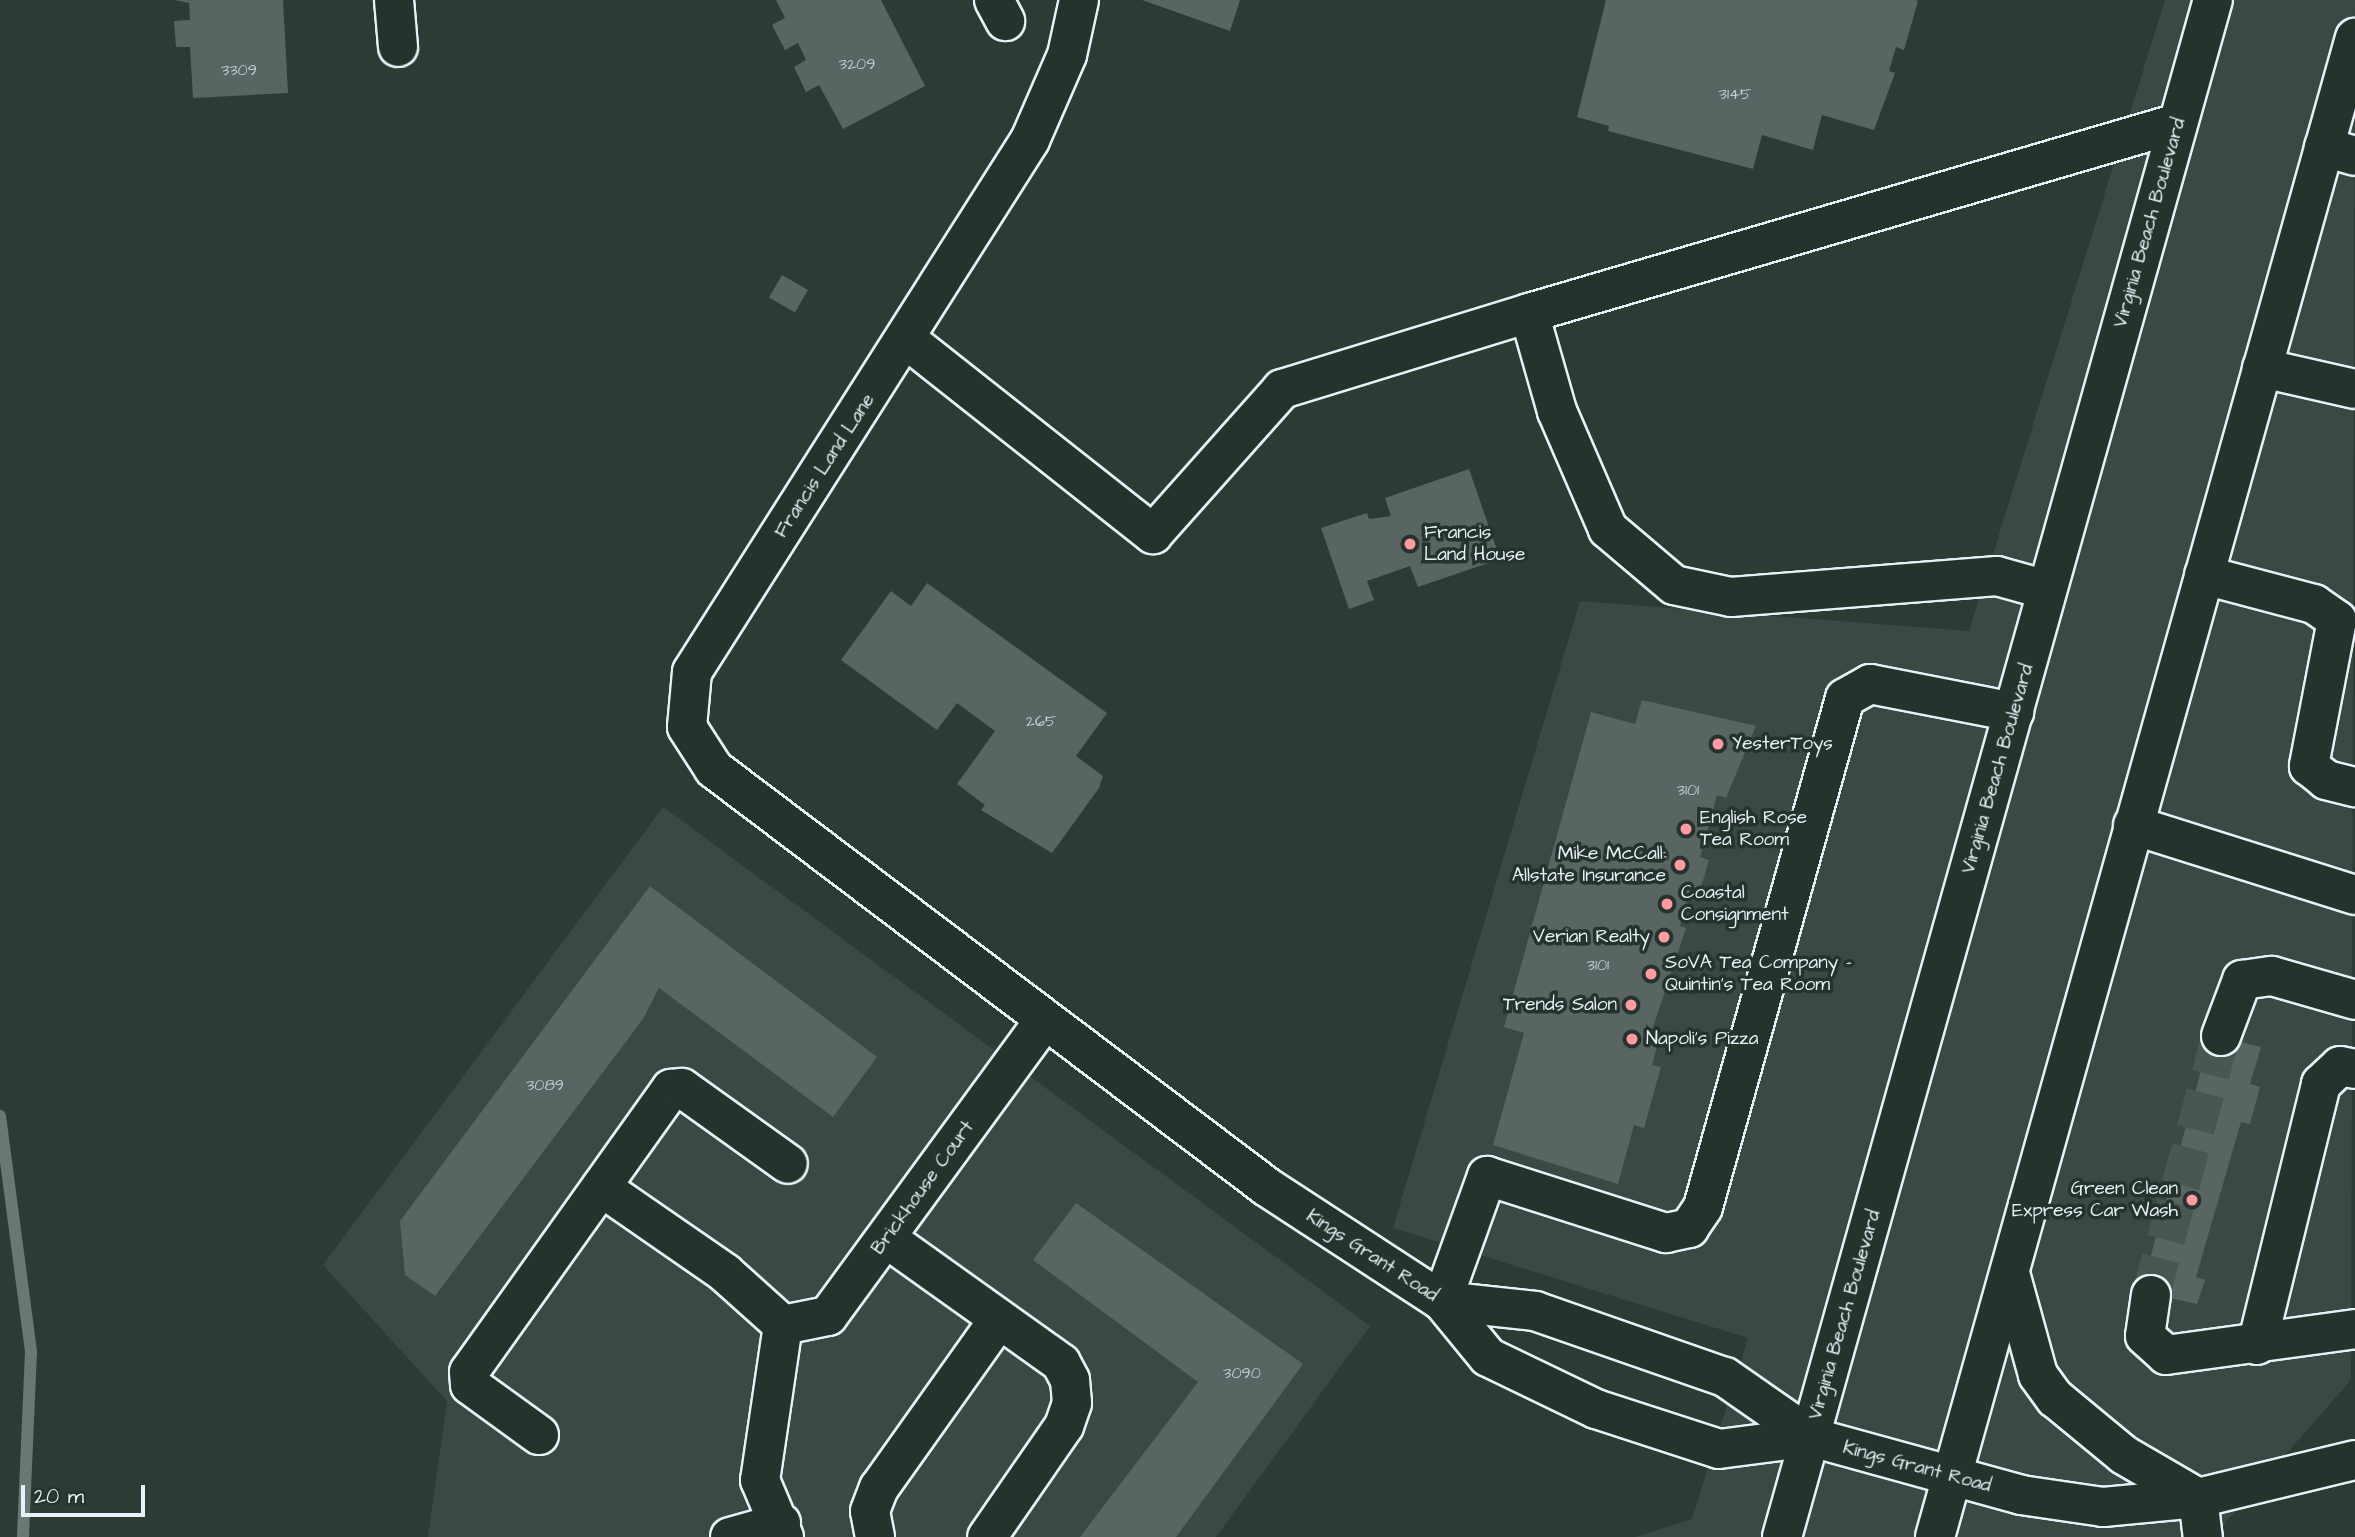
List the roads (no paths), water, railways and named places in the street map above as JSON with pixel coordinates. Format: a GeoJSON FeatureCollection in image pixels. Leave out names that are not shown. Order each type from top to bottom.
{"type":"FeatureCollection","features":[{"type":"Feature","properties":{"kind":"street"},"geometry":{"type":"LineString","coordinates":[[394,0],[397,47]]}},
{"type":"Feature","properties":{"kind":"street","name":"Francis Land Lane"},"geometry":{"type":"LineString","coordinates":[[858,882],[713,769],[687,727],[685,699],[692,672],[905,339],[1042,117],[1079,0]]}},
{"type":"Feature","properties":{"kind":"street","name":"Virginia Beach Boulevard"},"geometry":{"type":"LineString","coordinates":[[1782,1537],[2213,0]]}},
{"type":"Feature","properties":{"kind":"street"},"geometry":{"type":"LineString","coordinates":[[1935,1537],[2262,368],[2340,151],[2355,38]]}},
{"type":"Feature","properties":{"kind":"street"},"geometry":{"type":"LineString","coordinates":[[905,339],[1153,534],[1282,389],[1529,313],[2178,123]]}},
{"type":"Feature","properties":{"kind":"street"},"geometry":{"type":"LineString","coordinates":[[1529,313],[1557,411],[1608,529],[1674,585],[1731,597],[1997,576],[2047,590]]}},
{"type":"Feature","properties":{"kind":"street"},"geometry":{"type":"LineString","coordinates":[[2262,368],[2355,389]]}},
{"type":"Feature","properties":{"kind":"street"},"geometry":{"type":"LineString","coordinates":[[2204,575],[2314,604],[2337,620],[2309,766],[2326,780],[2355,787]]}},
{"type":"Feature","properties":{"kind":"street"},"geometry":{"type":"LineString","coordinates":[[1811,1437],[1725,1377],[1535,1311],[1442,1301],[1487,1176],[1666,1233],[1689,1228],[1703,1207],[1845,698],[1870,684],[2014,712]]}},
{"type":"Feature","properties":{"kind":"street"},"geometry":{"type":"LineString","coordinates":[[2133,825],[2355,895]]}},
{"type":"Feature","properties":{"kind":"street","name":"Kings Grant Road"},"geometry":{"type":"LineString","coordinates":[[858,882],[1267,1188],[1442,1301],[1488,1357],[1596,1409],[1719,1449],[1811,1437],[1951,1478],[2103,1507],[2197,1498],[2355,1460]]}},
{"type":"Feature","properties":{"kind":"street"},"geometry":{"type":"LineString","coordinates":[[2221,1036],[2242,981],[2272,976],[2355,1000]]}},
{"type":"Feature","properties":{"kind":"street","name":"Brickhouse Court"},"geometry":{"type":"LineString","coordinates":[[783,1325],[828,1316],[1043,1021]]}},
{"type":"Feature","properties":{"kind":"street"},"geometry":{"type":"LineString","coordinates":[[2257,1345],[2321,1084],[2340,1066],[2355,1069]]}},
{"type":"Feature","properties":{"kind":"street"},"geometry":{"type":"LineString","coordinates":[[539,1435],[470,1385],[470,1372],[671,1089],[682,1088],[789,1164]]}},
{"type":"Feature","properties":{"kind":"street"},"geometry":{"type":"LineString","coordinates":[[601,1187],[725,1273],[783,1325],[760,1480],[783,1530],[730,1537]]}},
{"type":"Feature","properties":{"kind":"street"},"geometry":{"type":"LineString","coordinates":[[886,1238],[1061,1363],[1072,1404],[1065,1426],[987,1537]]}},
{"type":"Feature","properties":{"kind":"street"},"geometry":{"type":"LineString","coordinates":[[2009,1268],[2031,1353],[2055,1398],[2124,1455],[2197,1498],[2203,1537]]}},
{"type":"Feature","properties":{"kind":"street"},"geometry":{"type":"LineString","coordinates":[[2151,1295],[2145,1336],[2166,1355],[2257,1345],[2355,1329]]}},
{"type":"Feature","properties":{"kind":"street"},"geometry":{"type":"LineString","coordinates":[[875,1537],[870,1511],[879,1488],[999,1319]]}},
{"type":"Feature","properties":{"kind":"waterway"},"geometry":{"type":"LineString","coordinates":[[0,1116],[31,1352],[23,1537]]}},
{"type":"Feature","properties":{"kind":"tunnel"},"geometry":{"type":"LineString","coordinates":[[2151,1295],[2221,1036]]}},
{"type":"Feature","properties":{"kind":"place","name":"Francis Land House"},"geometry":{"type":"Point","coordinates":[1410,544]}},
{"type":"Feature","properties":{"kind":"place","name":"YesterToys"},"geometry":{"type":"Point","coordinates":[1718,744]}},
{"type":"Feature","properties":{"kind":"place","name":"English Rose Tea Room"},"geometry":{"type":"Point","coordinates":[1686,829]}},
{"type":"Feature","properties":{"kind":"place","name":"Mike McCall: Allstate Insurance"},"geometry":{"type":"Point","coordinates":[1680,865]}},
{"type":"Feature","properties":{"kind":"place","name":"Coastal Consignment"},"geometry":{"type":"Point","coordinates":[1667,904]}},
{"type":"Feature","properties":{"kind":"place","name":"Verian Realty"},"geometry":{"type":"Point","coordinates":[1664,937]}},
{"type":"Feature","properties":{"kind":"place","name":"SoVA Tea Company - Quintin's Tea Room"},"geometry":{"type":"Point","coordinates":[1651,974]}},
{"type":"Feature","properties":{"kind":"place","name":"Trends Salon"},"geometry":{"type":"Point","coordinates":[1631,1005]}},
{"type":"Feature","properties":{"kind":"place","name":"Napoli's Pizza"},"geometry":{"type":"Point","coordinates":[1632,1039]}},
{"type":"Feature","properties":{"kind":"place","name":"Green Clean Express Car Wash"},"geometry":{"type":"Point","coordinates":[2192,1200]}}]}
